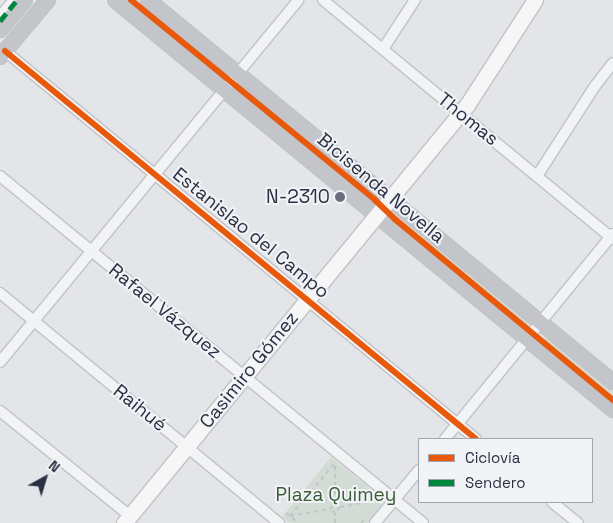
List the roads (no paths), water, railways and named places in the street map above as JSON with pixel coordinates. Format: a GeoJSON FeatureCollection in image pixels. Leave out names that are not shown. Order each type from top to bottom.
{"type":"FeatureCollection","features":[{"type":"Feature","properties":{"kind":"main road"},"geometry":{"type":"LineString","coordinates":[[0,30],[25,0]]}},
{"type":"Feature","properties":{"kind":"main road"},"geometry":{"type":"LineString","coordinates":[[3,54],[48,0]]}},
{"type":"Feature","properties":{"kind":"main road"},"geometry":{"type":"LineString","coordinates":[[115,0],[613,410]]}},
{"type":"Feature","properties":{"kind":"main road"},"geometry":{"type":"LineString","coordinates":[[148,0],[613,382]]}},
{"type":"Feature","properties":{"kind":"main road","name":"Casimiro Gómez"},"geometry":{"type":"LineString","coordinates":[[127,519],[461,113],[483,82],[534,0]]}},
{"type":"Feature","properties":{"kind":"street"},"geometry":{"type":"LineString","coordinates":[[0,13],[11,0]]}},
{"type":"Feature","properties":{"kind":"street"},"geometry":{"type":"LineString","coordinates":[[0,21],[17,0]]}},
{"type":"Feature","properties":{"kind":"street"},"geometry":{"type":"LineString","coordinates":[[0,362],[298,0]]}},
{"type":"Feature","properties":{"kind":"street","name":"Thomas"},"geometry":{"type":"LineString","coordinates":[[323,0],[612,237]]}},
{"type":"Feature","properties":{"kind":"street"},"geometry":{"type":"LineString","coordinates":[[383,49],[415,0]]}},
{"type":"Feature","properties":{"kind":"street","name":"Estanislao del Campo"},"geometry":{"type":"LineString","coordinates":[[3,54],[156,174],[475,438]]}},
{"type":"Feature","properties":{"kind":"street"},"geometry":{"type":"LineString","coordinates":[[537,176],[595,86],[613,63]]}},
{"type":"Feature","properties":{"kind":"street","name":"Rafael Vázquez"},"geometry":{"type":"LineString","coordinates":[[0,176],[423,523]]}},
{"type":"Feature","properties":{"kind":"street"},"geometry":{"type":"LineString","coordinates":[[446,438],[612,237]]}},
{"type":"Feature","properties":{"kind":"street","name":"Raihué"},"geometry":{"type":"LineString","coordinates":[[0,293],[279,523]]}},
{"type":"Feature","properties":{"kind":"street"},"geometry":{"type":"LineString","coordinates":[[0,411],[127,519]]}},
{"type":"Feature","properties":{"kind":"street"},"geometry":{"type":"LineString","coordinates":[[375,523],[418,471]]}},
{"type":"Feature","properties":{"kind":"street"},"geometry":{"type":"LineString","coordinates":[[553,503],[578,523]]}},
{"type":"Feature","properties":{"kind":"place","name":"N-2310"},"geometry":{"type":"Point","coordinates":[340,197]}},
{"type":"Feature","properties":{"kind":"park label","name":"Plaza Quimey"},"geometry":{"type":"Point","coordinates":[336,495]}}]}
